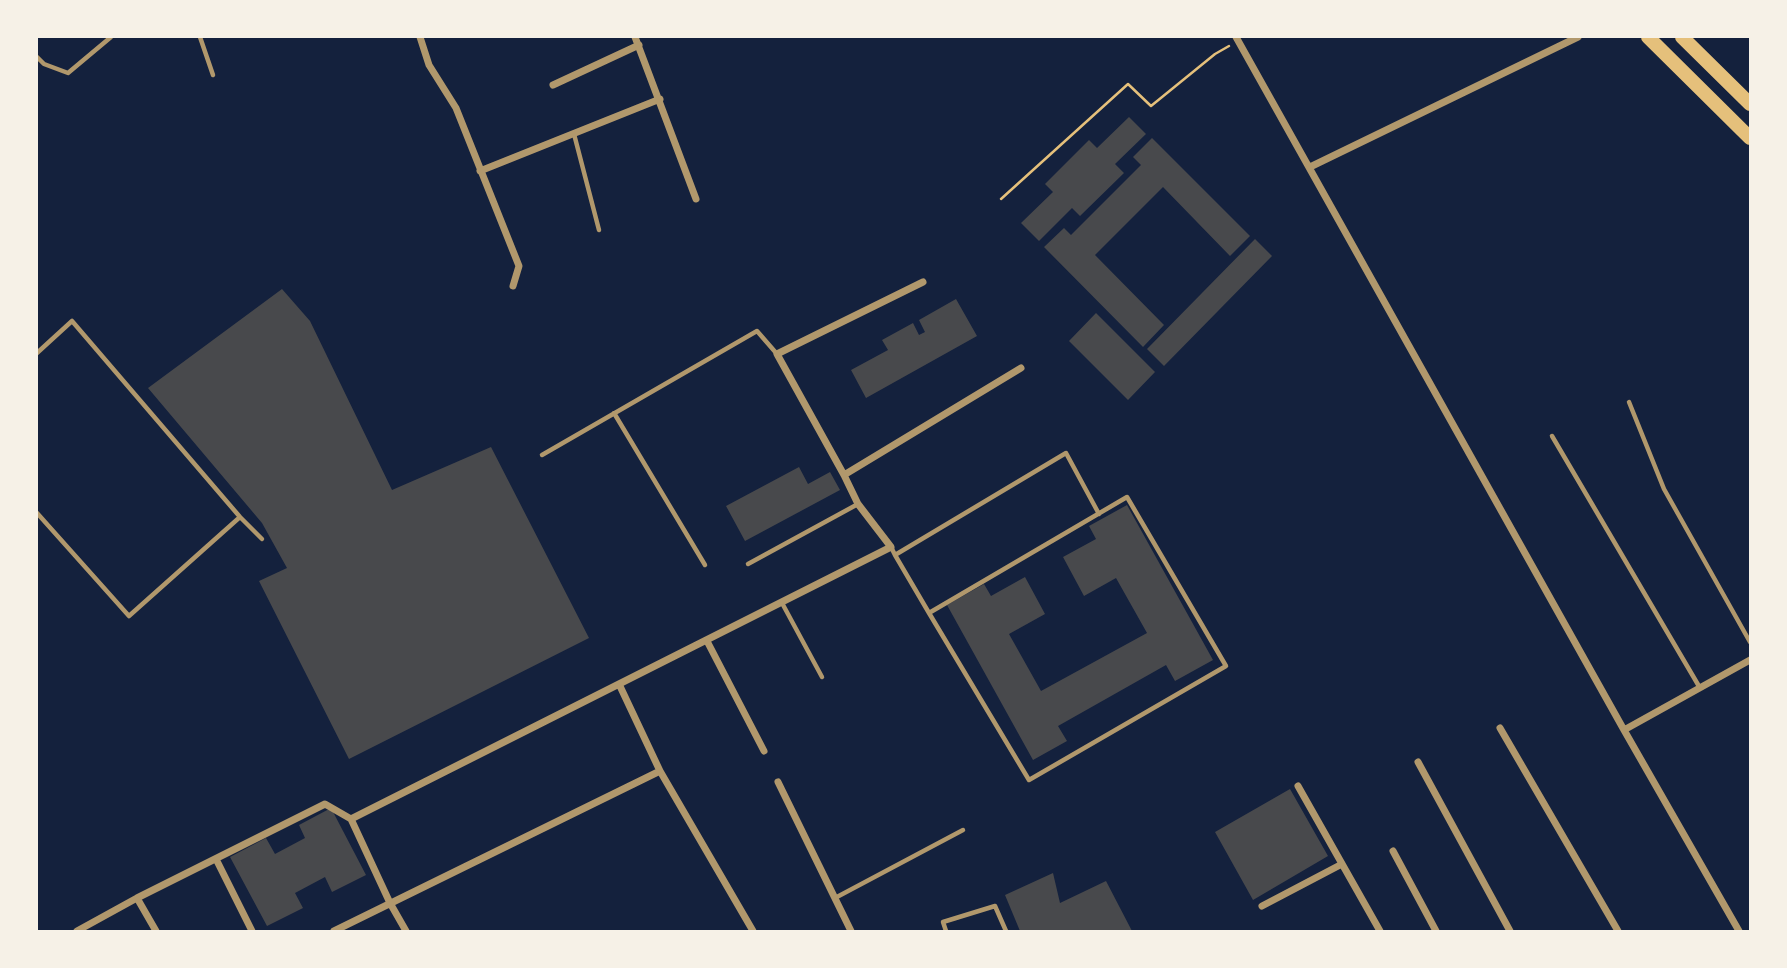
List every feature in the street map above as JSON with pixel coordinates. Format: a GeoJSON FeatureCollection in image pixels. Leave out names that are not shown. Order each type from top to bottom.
{"type":"FeatureCollection","features":[{"type":"Feature","properties":{"kind":"main road"},"geometry":{"type":"LineString","coordinates":[[1648,37],[1750,138]]}},
{"type":"Feature","properties":{"kind":"main road"},"geometry":{"type":"LineString","coordinates":[[1682,37],[1750,104]]}},
{"type":"Feature","properties":{"kind":"street"},"geometry":{"type":"LineString","coordinates":[[420,37],[429,65],[456,108],[519,266],[513,286]]}},
{"type":"Feature","properties":{"kind":"street"},"geometry":{"type":"LineString","coordinates":[[635,37],[696,199]]}},
{"type":"Feature","properties":{"kind":"street"},"geometry":{"type":"LineString","coordinates":[[1310,167],[1578,37]]}},
{"type":"Feature","properties":{"kind":"street"},"geometry":{"type":"LineString","coordinates":[[1237,39],[1739,931]]}},
{"type":"Feature","properties":{"kind":"street"},"geometry":{"type":"LineString","coordinates":[[553,85],[639,45]]}},
{"type":"Feature","properties":{"kind":"street"},"geometry":{"type":"LineString","coordinates":[[480,171],[660,99]]}},
{"type":"Feature","properties":{"kind":"street"},"geometry":{"type":"LineString","coordinates":[[351,819],[782,603],[893,551],[858,505],[777,354],[923,282]]}},
{"type":"Feature","properties":{"kind":"street"},"geometry":{"type":"LineString","coordinates":[[844,475],[1021,368]]}},
{"type":"Feature","properties":{"kind":"street"},"geometry":{"type":"LineString","coordinates":[[707,641],[764,751]]}},
{"type":"Feature","properties":{"kind":"street"},"geometry":{"type":"LineString","coordinates":[[1624,730],[1750,660]]}},
{"type":"Feature","properties":{"kind":"street"},"geometry":{"type":"LineString","coordinates":[[619,684],[660,771],[753,931]]}},
{"type":"Feature","properties":{"kind":"street"},"geometry":{"type":"LineString","coordinates":[[1500,728],[1618,931]]}},
{"type":"Feature","properties":{"kind":"street"},"geometry":{"type":"LineString","coordinates":[[1418,762],[1510,931]]}},
{"type":"Feature","properties":{"kind":"street"},"geometry":{"type":"LineString","coordinates":[[334,931],[660,771]]}},
{"type":"Feature","properties":{"kind":"street"},"geometry":{"type":"LineString","coordinates":[[778,782],[851,931]]}},
{"type":"Feature","properties":{"kind":"street"},"geometry":{"type":"LineString","coordinates":[[1298,786],[1380,931]]}},
{"type":"Feature","properties":{"kind":"street"},"geometry":{"type":"LineString","coordinates":[[77,931],[325,804],[351,819],[406,931]]}},
{"type":"Feature","properties":{"kind":"street"},"geometry":{"type":"LineString","coordinates":[[1393,851],[1436,931]]}},
{"type":"Feature","properties":{"kind":"street"},"geometry":{"type":"LineString","coordinates":[[216,859],[252,931]]}},
{"type":"Feature","properties":{"kind":"street"},"geometry":{"type":"LineString","coordinates":[[1262,906],[1342,864]]}},
{"type":"Feature","properties":{"kind":"street"},"geometry":{"type":"LineString","coordinates":[[137,898],[156,931]]}},
{"type":"Feature","properties":{"kind":"lane"},"geometry":{"type":"LineString","coordinates":[[37,57],[44,64],[68,73],[111,37]]}},
{"type":"Feature","properties":{"kind":"lane"},"geometry":{"type":"LineString","coordinates":[[200,37],[212,75]]}},
{"type":"Feature","properties":{"kind":"lane"},"geometry":{"type":"LineString","coordinates":[[574,133],[599,230]]}},
{"type":"Feature","properties":{"kind":"lane"},"geometry":{"type":"LineString","coordinates":[[37,353],[72,321],[240,517],[262,539]]}},
{"type":"Feature","properties":{"kind":"lane"},"geometry":{"type":"LineString","coordinates":[[542,455],[757,331],[777,354]]}},
{"type":"Feature","properties":{"kind":"lane"},"geometry":{"type":"LineString","coordinates":[[1629,402],[1664,489],[1750,642]]}},
{"type":"Feature","properties":{"kind":"lane"},"geometry":{"type":"LineString","coordinates":[[614,413],[705,565]]}},
{"type":"Feature","properties":{"kind":"lane"},"geometry":{"type":"LineString","coordinates":[[1552,436],[1700,688]]}},
{"type":"Feature","properties":{"kind":"lane"},"geometry":{"type":"LineString","coordinates":[[929,613],[1099,514],[1127,497],[1226,666],[1029,780],[929,613],[893,551],[1066,453],[1099,514]]}},
{"type":"Feature","properties":{"kind":"lane"},"geometry":{"type":"LineString","coordinates":[[748,564],[858,505]]}},
{"type":"Feature","properties":{"kind":"lane"},"geometry":{"type":"LineString","coordinates":[[37,513],[129,616],[240,517]]}},
{"type":"Feature","properties":{"kind":"lane"},"geometry":{"type":"LineString","coordinates":[[782,603],[822,677]]}},
{"type":"Feature","properties":{"kind":"lane"},"geometry":{"type":"LineString","coordinates":[[835,898],[963,830]]}},
{"type":"Feature","properties":{"kind":"lane"},"geometry":{"type":"LineString","coordinates":[[946,931],[943,922],[995,906],[1006,931]]}},
{"type":"Feature","properties":{"kind":"path"},"geometry":{"type":"LineString","coordinates":[[1001,199],[1128,84],[1152,106],[1237,39]]}},
{"type":"Feature","properties":{"kind":"building"},"geometry":{"type":"Polygon","coordinates":[[[1129,117],[1146,134],[1115,164],[1124,173],[1080,216],[1072,208],[1039,241],[1021,223],[1053,192],[1045,184],[1089,140],[1097,148],[1129,117]]]}},
{"type":"Feature","properties":{"kind":"building"},"geometry":{"type":"Polygon","coordinates":[[[1152,138],[1250,236],[1230,256],[1163,187],[1095,255],[1164,325],[1143,347],[1044,247],[1064,228],[1071,235],[1141,165],[1133,157],[1152,138]]]}},
{"type":"Feature","properties":{"kind":"building"},"geometry":{"type":"Polygon","coordinates":[[[1255,239],[1272,256],[1164,366],[1147,349],[1255,239]]]}},
{"type":"Feature","properties":{"kind":"building"},"geometry":{"type":"Polygon","coordinates":[[[282,289],[310,321],[392,490],[491,447],[589,638],[349,759],[259,581],[287,568],[262,523],[148,388],[282,289]]]}},
{"type":"Feature","properties":{"kind":"building"},"geometry":{"type":"Polygon","coordinates":[[[956,299],[977,336],[866,398],[851,370],[888,350],[882,340],[913,323],[919,335],[925,332],[919,320],[956,299]]]}},
{"type":"Feature","properties":{"kind":"building"},"geometry":{"type":"Polygon","coordinates":[[[1096,313],[1155,372],[1128,400],[1069,341],[1096,313]]]}},
{"type":"Feature","properties":{"kind":"building"},"geometry":{"type":"Polygon","coordinates":[[[799,467],[808,484],[830,472],[840,490],[745,541],[726,506],[799,467]]]}},
{"type":"Feature","properties":{"kind":"building"},"geometry":{"type":"Polygon","coordinates":[[[1127,505],[1213,660],[1175,681],[1166,665],[1058,726],[1067,741],[1033,760],[947,605],[984,584],[991,596],[1025,577],[1045,614],[1009,634],[1041,691],[1147,633],[1116,578],[1084,596],[1063,557],[1096,539],[1089,526],[1127,505]]]}},
{"type":"Feature","properties":{"kind":"building"},"geometry":{"type":"Polygon","coordinates":[[[1290,789],[1328,856],[1253,900],[1215,832],[1290,789]]]}},
{"type":"Feature","properties":{"kind":"building"},"geometry":{"type":"Polygon","coordinates":[[[331,808],[366,875],[332,892],[325,877],[295,893],[303,908],[267,926],[230,857],[266,838],[275,854],[305,838],[299,825],[331,808]]]}},
{"type":"Feature","properties":{"kind":"building"},"geometry":{"type":"Polygon","coordinates":[[[1053,873],[1060,903],[1106,881],[1132,931],[1020,931],[1005,895],[1053,873]]]}}]}
